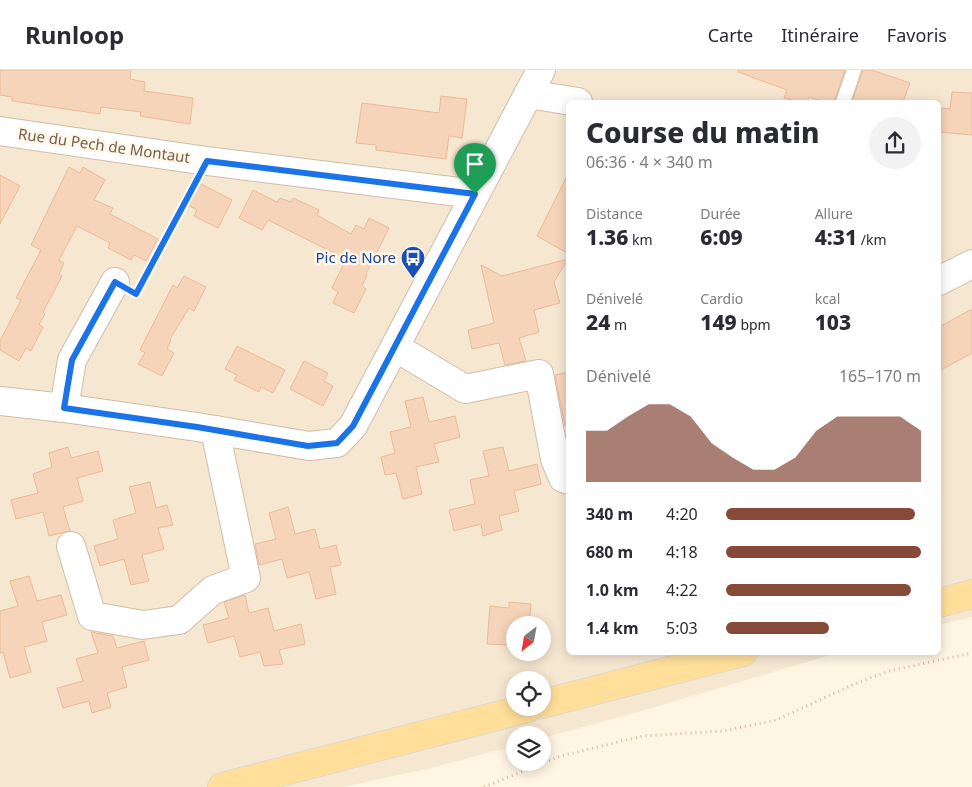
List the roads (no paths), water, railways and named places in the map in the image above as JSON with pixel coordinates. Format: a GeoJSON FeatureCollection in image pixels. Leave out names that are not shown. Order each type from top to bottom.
{"type":"FeatureCollection","features":[{"type":"Feature","properties":{"kind":"main road"},"geometry":{"type":"LineString","coordinates":[[941,602],[972,594]]}},
{"type":"Feature","properties":{"kind":"main road"},"geometry":{"type":"LineString","coordinates":[[551,702],[731,655]]}},
{"type":"Feature","properties":{"kind":"main road"},"geometry":{"type":"LineString","coordinates":[[222,787],[506,714]]}},
{"type":"Feature","properties":{"kind":"street"},"geometry":{"type":"LineString","coordinates":[[0,401],[64,408],[215,430],[308,446],[337,443],[353,426],[541,70]]}},
{"type":"Feature","properties":{"kind":"street"},"geometry":{"type":"LineString","coordinates":[[528,94],[566,100]]}},
{"type":"Feature","properties":{"kind":"street","name":"Rue du Pech de Montaut"},"geometry":{"type":"LineString","coordinates":[[0,131],[207,161],[475,194]]}},
{"type":"Feature","properties":{"kind":"street"},"geometry":{"type":"LineString","coordinates":[[941,280],[972,264]]}},
{"type":"Feature","properties":{"kind":"street"},"geometry":{"type":"LineString","coordinates":[[64,408],[72,360],[115,282]]}},
{"type":"Feature","properties":{"kind":"street"},"geometry":{"type":"LineString","coordinates":[[394,347],[465,389],[539,374],[555,459],[563,478],[566,479]]}},
{"type":"Feature","properties":{"kind":"street"},"geometry":{"type":"LineString","coordinates":[[71,546],[92,616],[144,625],[179,620],[213,590],[246,578],[215,430]]}},
{"type":"Feature","properties":{"kind":"lane"},"geometry":{"type":"LineString","coordinates":[[844,100],[854,70]]}},
{"type":"Feature","properties":{"kind":"place","name":"Pic de Nore"},"geometry":{"type":"Point","coordinates":[413,279]}}]}
